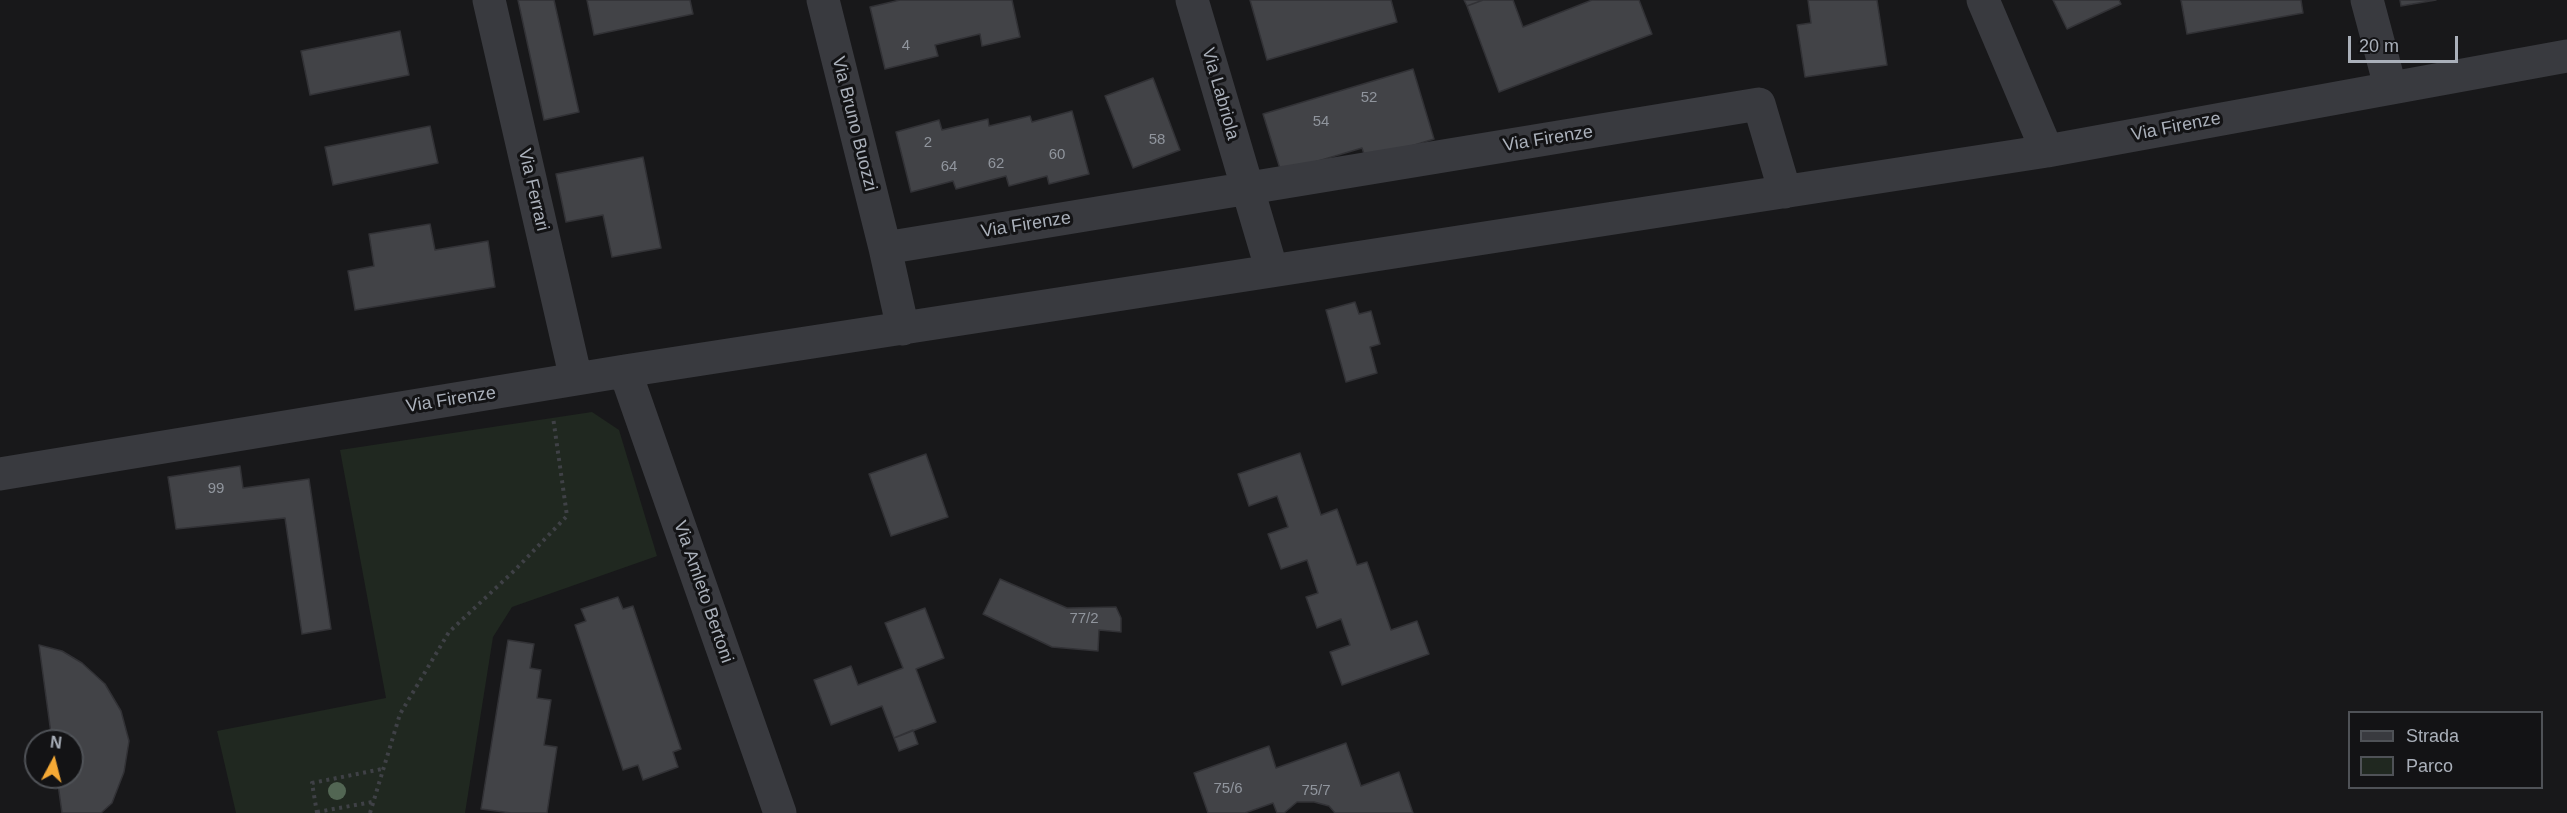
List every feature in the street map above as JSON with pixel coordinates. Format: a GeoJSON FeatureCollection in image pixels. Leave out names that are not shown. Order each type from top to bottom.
{"type":"FeatureCollection","features":[{"type":"Feature","properties":{"kind":"street","name":"Via Ferrari"},"geometry":{"type":"LineString","coordinates":[[489,0],[576,379]]}},
{"type":"Feature","properties":{"kind":"street","name":"Via Bruno Buozzi"},"geometry":{"type":"LineString","coordinates":[[823,0],[885,248]]}},
{"type":"Feature","properties":{"kind":"street","name":"Via Labriola"},"geometry":{"type":"LineString","coordinates":[[1192,0],[1247,189]]}},
{"type":"Feature","properties":{"kind":"street"},"geometry":{"type":"LineString","coordinates":[[1983,0],[2047,151]]}},
{"type":"Feature","properties":{"kind":"street"},"geometry":{"type":"LineString","coordinates":[[2367,0],[2390,86]]}},
{"type":"Feature","properties":{"kind":"street","name":"Via Firenze"},"geometry":{"type":"LineString","coordinates":[[0,474],[576,379],[2047,151],[2390,86],[2567,56]]}},
{"type":"Feature","properties":{"kind":"street","name":"Via Firenze"},"geometry":{"type":"LineString","coordinates":[[885,248],[1759,104],[1785,192]]}},
{"type":"Feature","properties":{"kind":"street"},"geometry":{"type":"LineString","coordinates":[[1247,189],[1272,271]]}},
{"type":"Feature","properties":{"kind":"street"},"geometry":{"type":"LineString","coordinates":[[885,248],[903,329]]}},
{"type":"Feature","properties":{"kind":"street","name":"Via Amleto Bertoni"},"geometry":{"type":"LineString","coordinates":[[625,372],[780,813]]}},
{"type":"Feature","properties":{"kind":"path"},"geometry":{"type":"LineString","coordinates":[[370,813],[400,714],[449,632],[567,516],[553,412]]}},
{"type":"Feature","properties":{"kind":"path"},"geometry":{"type":"LineString","coordinates":[[372,802],[317,813],[312,783],[382,769]]}},
{"type":"Feature","properties":{"kind":"green space"},"geometry":{"type":"Polygon","coordinates":[[[592,412],[619,430],[657,556],[512,607],[493,637],[465,813],[236,813],[217,731],[386,698],[340,450],[592,412]]]}},
{"type":"Feature","properties":{"kind":"building"},"geometry":{"type":"Polygon","coordinates":[[[518,0],[554,0],[579,112],[544,120],[518,0]]]}},
{"type":"Feature","properties":{"kind":"building"},"geometry":{"type":"Polygon","coordinates":[[[587,0],[690,0],[693,14],[594,35],[587,0]]]}},
{"type":"Feature","properties":{"kind":"building"},"geometry":{"type":"Polygon","coordinates":[[[900,0],[1012,0],[1020,37],[982,46],[980,34],[935,45],[938,56],[885,69],[870,7],[900,0]]]}},
{"type":"Feature","properties":{"kind":"building"},"geometry":{"type":"Polygon","coordinates":[[[1250,0],[1391,0],[1397,22],[1267,60],[1250,0]]]}},
{"type":"Feature","properties":{"kind":"building"},"geometry":{"type":"Polygon","coordinates":[[[1464,0],[1483,0],[1467,6],[1464,0]]]}},
{"type":"Feature","properties":{"kind":"building"},"geometry":{"type":"Polygon","coordinates":[[[1483,0],[1513,0],[1523,27],[1592,0],[1639,0],[1652,34],[1499,92],[1467,6],[1483,0]]]}},
{"type":"Feature","properties":{"kind":"building"},"geometry":{"type":"Polygon","coordinates":[[[1808,0],[1877,0],[1887,65],[1805,77],[1797,25],[1811,23],[1808,0]]]}},
{"type":"Feature","properties":{"kind":"building"},"geometry":{"type":"Polygon","coordinates":[[[2053,0],[2119,0],[2121,4],[2067,29],[2053,0]]]}},
{"type":"Feature","properties":{"kind":"building"},"geometry":{"type":"Polygon","coordinates":[[[2181,0],[2301,0],[2303,13],[2187,34],[2181,0]]]}},
{"type":"Feature","properties":{"kind":"building"},"geometry":{"type":"Polygon","coordinates":[[[2400,0],[2436,0],[2401,6],[2400,0]]]}},
{"type":"Feature","properties":{"kind":"building"},"geometry":{"type":"Polygon","coordinates":[[[400,31],[409,75],[310,95],[301,51],[400,31]]]}},
{"type":"Feature","properties":{"kind":"building"},"geometry":{"type":"Polygon","coordinates":[[[1413,69],[1434,139],[1366,160],[1362,148],[1281,172],[1263,114],[1413,69]]]}},
{"type":"Feature","properties":{"kind":"building"},"geometry":{"type":"Polygon","coordinates":[[[1153,78],[1180,150],[1133,168],[1105,96],[1153,78]]]}},
{"type":"Feature","properties":{"kind":"building"},"geometry":{"type":"Polygon","coordinates":[[[1072,111],[1089,174],[1049,184],[1047,176],[1009,186],[1006,176],[956,189],[953,181],[911,192],[896,132],[939,120],[942,130],[988,119],[989,126],[1030,116],[1032,122],[1072,111]]]}},
{"type":"Feature","properties":{"kind":"building"},"geometry":{"type":"Polygon","coordinates":[[[430,126],[438,163],[333,185],[325,147],[430,126]]]}},
{"type":"Feature","properties":{"kind":"building"},"geometry":{"type":"Polygon","coordinates":[[[643,157],[661,248],[612,257],[603,215],[566,222],[556,174],[643,157]]]}},
{"type":"Feature","properties":{"kind":"building"},"geometry":{"type":"Polygon","coordinates":[[[430,224],[435,250],[488,241],[495,287],[355,310],[348,271],[374,266],[369,234],[430,224]]]}},
{"type":"Feature","properties":{"kind":"building"},"geometry":{"type":"Polygon","coordinates":[[[1355,302],[1359,314],[1371,311],[1380,344],[1370,347],[1377,373],[1346,382],[1326,310],[1355,302]]]}},
{"type":"Feature","properties":{"kind":"building"},"geometry":{"type":"Polygon","coordinates":[[[1300,453],[1321,515],[1337,509],[1357,565],[1367,562],[1391,630],[1417,621],[1429,654],[1342,685],[1330,652],[1350,645],[1341,619],[1317,628],[1306,597],[1318,593],[1307,560],[1281,569],[1268,534],[1288,527],[1277,496],[1249,506],[1238,474],[1300,453]]]}},
{"type":"Feature","properties":{"kind":"building"},"geometry":{"type":"Polygon","coordinates":[[[926,454],[948,517],[891,536],[869,474],[926,454]]]}},
{"type":"Feature","properties":{"kind":"building"},"geometry":{"type":"Polygon","coordinates":[[[240,466],[243,488],[309,479],[331,629],[302,634],[285,518],[176,529],[168,477],[240,466]]]}},
{"type":"Feature","properties":{"kind":"building"},"geometry":{"type":"Polygon","coordinates":[[[1000,579],[1067,608],[1116,607],[1121,618],[1121,632],[1099,630],[1098,651],[1052,647],[983,614],[1000,579]]]}},
{"type":"Feature","properties":{"kind":"building"},"geometry":{"type":"Polygon","coordinates":[[[618,597],[623,609],[633,606],[681,749],[673,752],[678,767],[643,780],[638,765],[623,770],[575,625],[586,621],[581,609],[618,597]]]}},
{"type":"Feature","properties":{"kind":"building"},"geometry":{"type":"Polygon","coordinates":[[[925,608],[944,658],[916,669],[936,722],[894,738],[882,706],[831,725],[814,680],[851,666],[858,685],[903,668],[885,623],[925,608]]]}},
{"type":"Feature","properties":{"kind":"building"},"geometry":{"type":"Polygon","coordinates":[[[508,640],[534,644],[530,668],[541,670],[537,698],[551,700],[544,745],[557,747],[547,813],[511,813],[481,809],[508,640]]]}},
{"type":"Feature","properties":{"kind":"building"},"geometry":{"type":"Polygon","coordinates":[[[39,645],[62,651],[82,663],[105,684],[121,711],[129,741],[124,772],[112,803],[101,813],[62,813],[59,789],[84,789],[84,729],[50,729],[39,645]]]}},
{"type":"Feature","properties":{"kind":"building"},"geometry":{"type":"Polygon","coordinates":[[[913,730],[918,744],[899,751],[894,738],[913,730]]]}},
{"type":"Feature","properties":{"kind":"building"},"geometry":{"type":"Polygon","coordinates":[[[1346,743],[1361,786],[1399,772],[1413,813],[1335,813],[1329,806],[1314,802],[1297,802],[1284,813],[1277,813],[1273,803],[1245,813],[1208,813],[1194,773],[1269,746],[1276,768],[1346,743]]]}}]}
